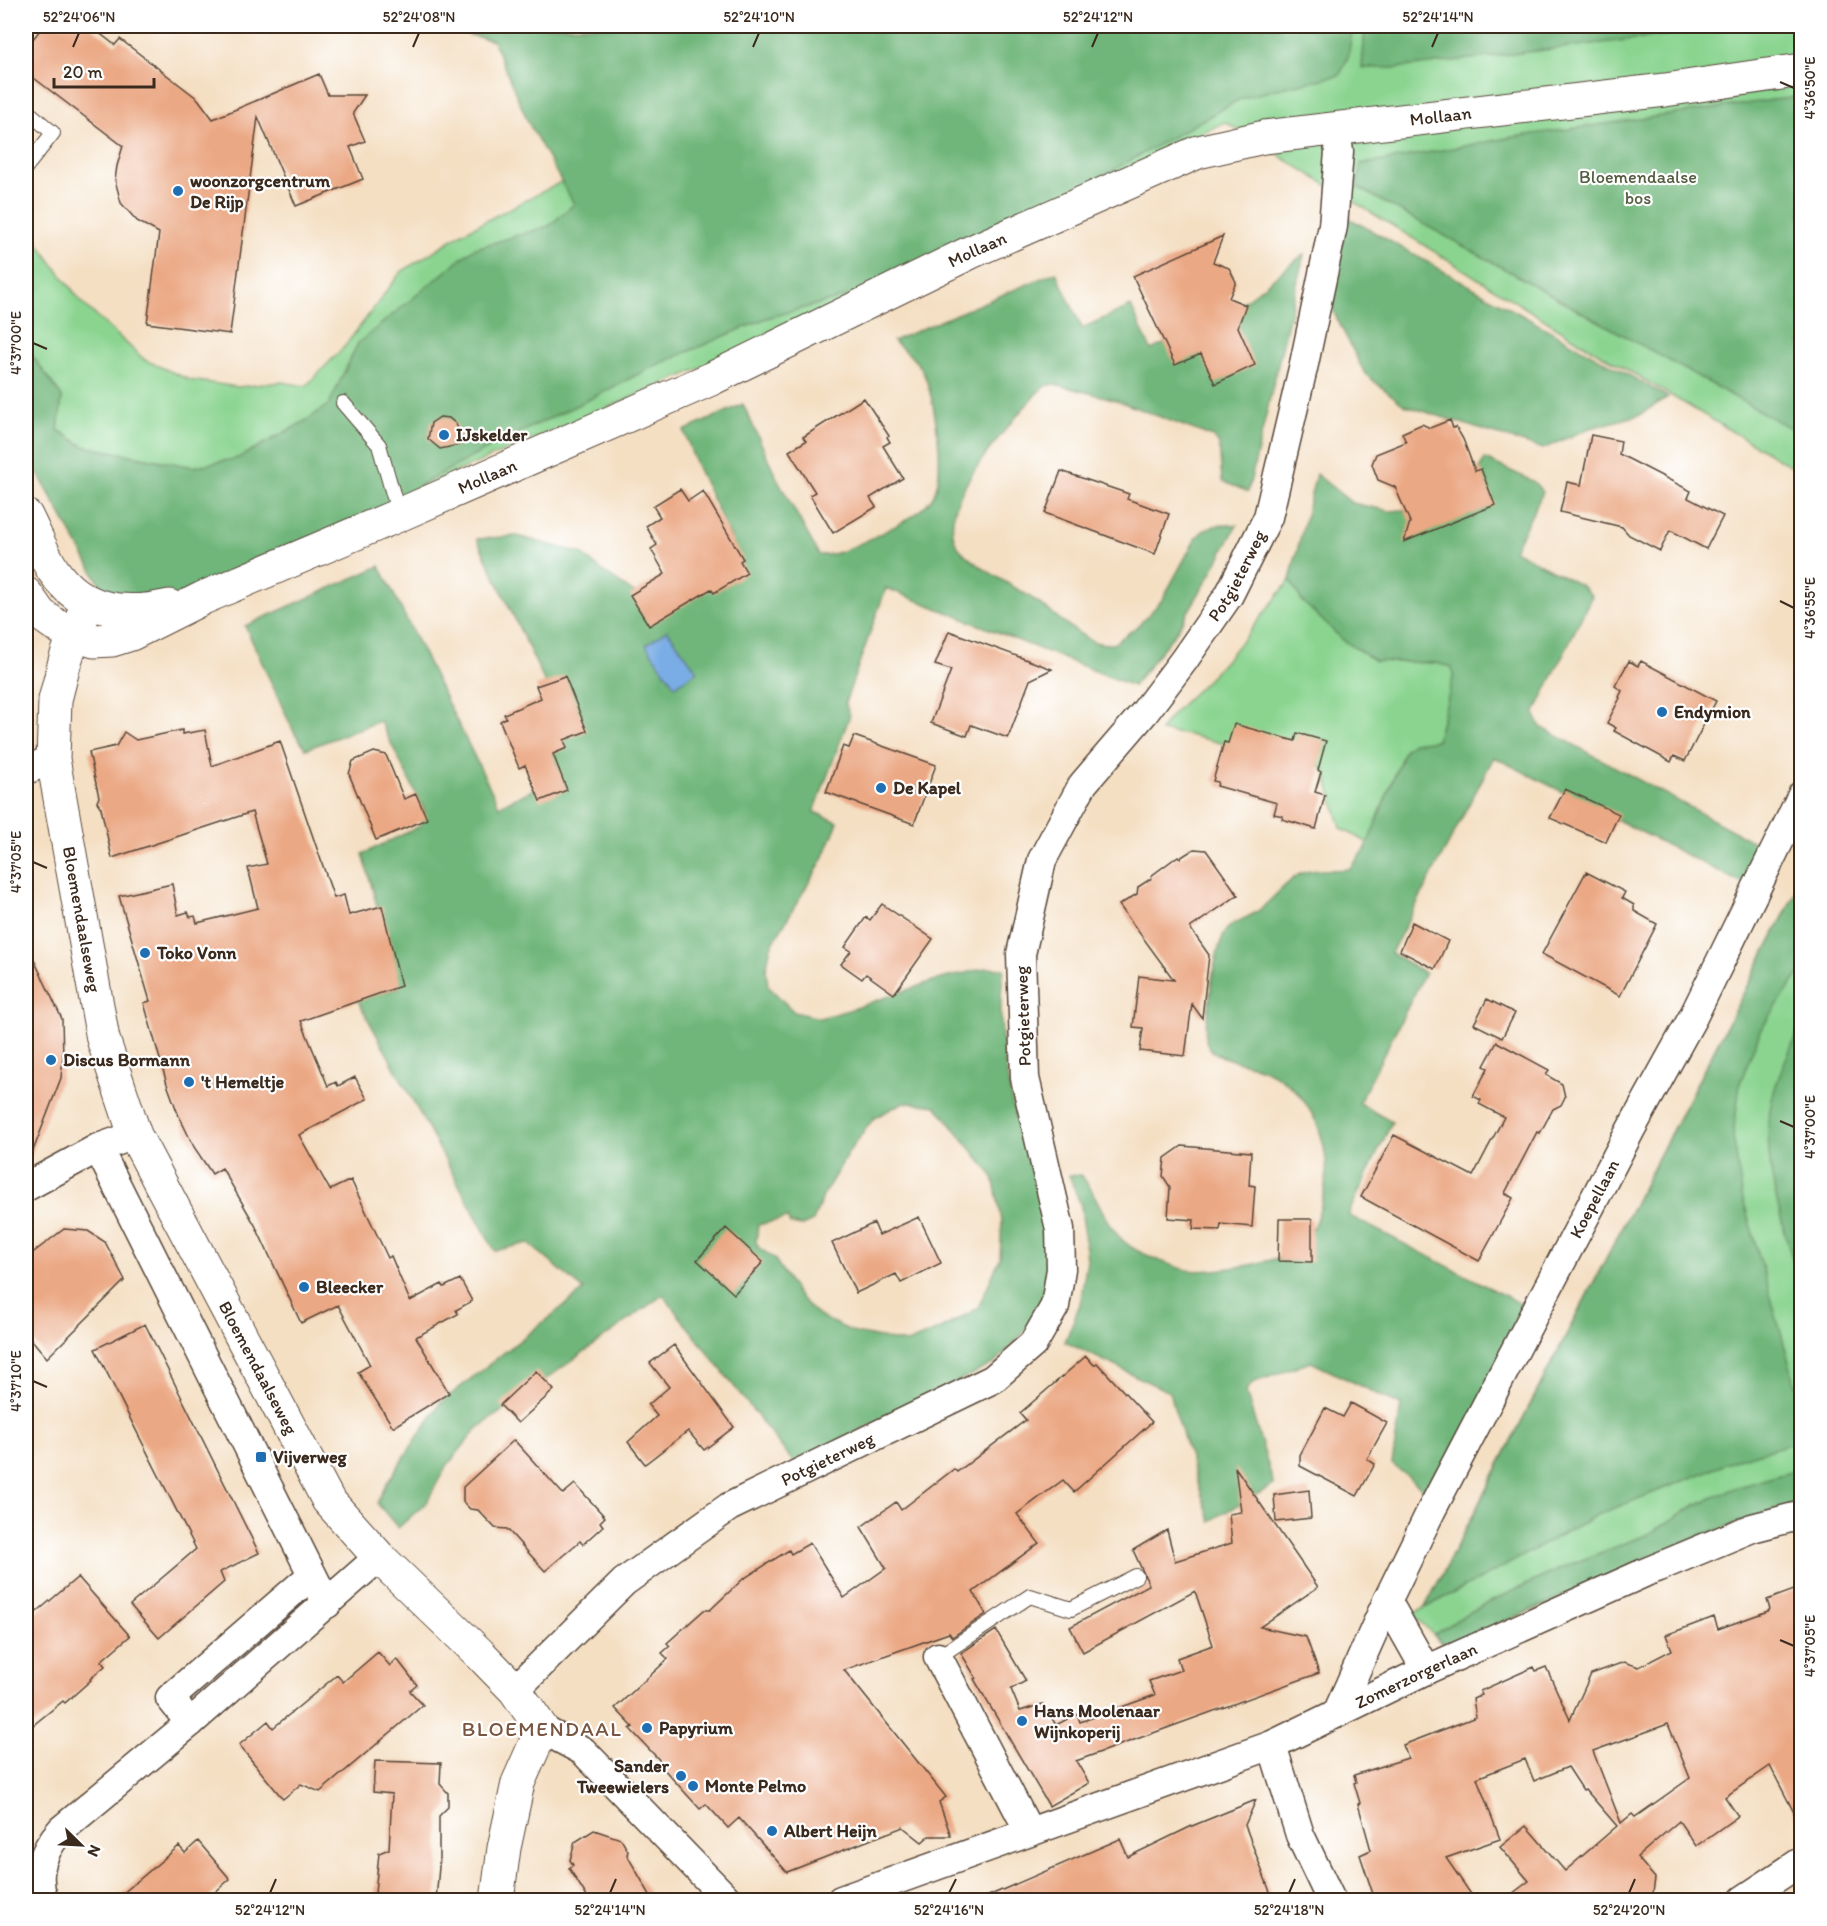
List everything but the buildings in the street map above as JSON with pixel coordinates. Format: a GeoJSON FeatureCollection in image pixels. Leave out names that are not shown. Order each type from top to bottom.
{"type":"FeatureCollection","features":[{"type":"Feature","properties":{"kind":"street","name":"Mollaan"},"geometry":{"type":"LineString","coordinates":[[74,635],[94,641],[112,640],[131,634],[203,598],[711,379],[971,252],[1198,153],[1264,138],[1336,128],[1665,90],[1802,70]]}},
{"type":"Feature","properties":{"kind":"street","name":"Potgieterweg"},"geometry":{"type":"LineString","coordinates":[[515,1690],[624,1582],[729,1507],[993,1379],[1033,1344],[1054,1306],[1061,1269],[1060,1229],[1025,1078],[1021,965],[1021,954],[1042,860],[1083,784],[1144,713],[1229,595],[1268,517],[1333,226],[1339,152],[1336,128]]}},
{"type":"Feature","properties":{"kind":"street"},"geometry":{"type":"LineString","coordinates":[[26,516],[53,570],[79,597],[89,602]]}},
{"type":"Feature","properties":{"kind":"street"},"geometry":{"type":"LineString","coordinates":[[26,594],[40,614],[57,627],[74,635]]}},
{"type":"Feature","properties":{"kind":"street","name":"Mollaan"},"geometry":{"type":"LineString","coordinates":[[89,602],[128,612],[156,609],[203,598]]}},
{"type":"Feature","properties":{"kind":"street","name":"Bloemendaalseweg"},"geometry":{"type":"LineString","coordinates":[[89,602],[65,661],[39,765],[103,1039],[135,1135],[328,1500],[379,1557],[481,1654],[515,1690],[542,1729],[583,1750],[728,1900]]}},
{"type":"Feature","properties":{"kind":"street","name":"Koepellaan"},"geometry":{"type":"LineString","coordinates":[[1338,1711],[1386,1601],[1615,1161],[1693,1017],[1802,795]]}},
{"type":"Feature","properties":{"kind":"street"},"geometry":{"type":"LineString","coordinates":[[26,1186],[98,1148],[135,1135]]}},
{"type":"Feature","properties":{"kind":"street"},"geometry":{"type":"LineString","coordinates":[[98,1148],[327,1604]]}},
{"type":"Feature","properties":{"kind":"street","name":"Zomerzorgerlaan"},"geometry":{"type":"LineString","coordinates":[[841,1900],[1272,1745],[1426,1670],[1644,1573],[1752,1528],[1802,1515]]}},
{"type":"Feature","properties":{"kind":"street"},"geometry":{"type":"LineString","coordinates":[[44,1900],[32,1869],[61,1830],[190,1723],[379,1557]]}},
{"type":"Feature","properties":{"kind":"street"},"geometry":{"type":"LineString","coordinates":[[190,1723],[170,1698],[312,1575]]}},
{"type":"Feature","properties":{"kind":"street"},"geometry":{"type":"LineString","coordinates":[[1386,1601],[1426,1670]]}},
{"type":"Feature","properties":{"kind":"street"},"geometry":{"type":"LineString","coordinates":[[938,1657],[1029,1831]]}},
{"type":"Feature","properties":{"kind":"street"},"geometry":{"type":"LineString","coordinates":[[497,1900],[504,1848],[518,1783],[542,1729]]}},
{"type":"Feature","properties":{"kind":"street"},"geometry":{"type":"LineString","coordinates":[[1272,1745],[1300,1835],[1330,1900]]}},
{"type":"Feature","properties":{"kind":"street"},"geometry":{"type":"LineString","coordinates":[[1743,1900],[1802,1861]]}},
{"type":"Feature","properties":{"kind":"lane"},"geometry":{"type":"LineString","coordinates":[[26,110],[53,133],[26,167]]}},
{"type":"Feature","properties":{"kind":"lane"},"geometry":{"type":"LineString","coordinates":[[343,403],[378,445],[399,515]]}},
{"type":"Feature","properties":{"kind":"lane"},"geometry":{"type":"LineString","coordinates":[[938,1657],[1030,1596],[1071,1609],[1136,1576]]}},
{"type":"Feature","properties":{"kind":"green space"},"geometry":{"type":"Polygon","coordinates":[[[437,26],[1353,26],[1348,57],[1340,75],[1240,99],[910,284],[853,295],[767,318],[652,367],[496,444],[422,484],[391,509],[179,605],[108,599],[26,452],[26,347],[62,397],[58,430],[83,446],[193,467],[238,458],[307,420],[329,404],[358,343],[473,249],[549,226],[574,204],[529,124],[493,41],[437,26]]]}},
{"type":"Feature","properties":{"kind":"green space","name":"Bloemendaalse bos"},"geometry":{"type":"Polygon","coordinates":[[[698,26],[1801,26],[1801,472],[1590,348],[1225,122],[727,357],[255,557],[132,482],[208,464],[193,467],[83,446],[58,430],[62,397],[26,347],[26,217],[28,214],[39,245],[83,304],[145,360],[190,380],[238,387],[281,382],[306,386],[345,346],[401,272],[464,232],[575,175],[698,26]]]}},
{"type":"Feature","properties":{"kind":"green space"},"geometry":{"type":"Polygon","coordinates":[[[1365,26],[1742,26],[1396,68],[1362,68],[1365,26]]]}},
{"type":"Feature","properties":{"kind":"green space"},"geometry":{"type":"Polygon","coordinates":[[[1801,96],[1801,434],[1357,187],[1361,163],[1513,137],[1801,96]]]}},
{"type":"Feature","properties":{"kind":"green space"},"geometry":{"type":"Polygon","coordinates":[[[1347,217],[1668,397],[1639,415],[1587,429],[1543,449],[1404,405],[1365,374],[1328,301],[1347,217]]]}},
{"type":"Feature","properties":{"kind":"green space"},"geometry":{"type":"Polygon","coordinates":[[[1304,254],[1248,492],[1222,481],[1219,444],[1213,437],[1113,399],[1054,384],[1045,386],[1036,394],[979,463],[957,504],[953,524],[955,541],[959,548],[976,563],[1034,599],[1089,639],[1111,644],[1138,626],[1162,600],[1200,533],[1214,526],[1237,525],[1176,632],[1133,686],[886,588],[845,703],[850,715],[814,812],[838,822],[823,859],[771,946],[766,969],[768,986],[794,1012],[820,1018],[933,981],[986,968],[1004,969],[1001,1011],[1007,1074],[1015,1116],[1040,1202],[1045,1228],[1047,1256],[1045,1284],[1038,1310],[1030,1324],[995,1363],[794,1463],[663,1295],[477,1429],[446,1467],[426,1503],[398,1528],[377,1503],[387,1483],[440,1403],[584,1290],[528,1243],[495,1251],[357,999],[399,988],[363,854],[420,826],[425,812],[380,721],[306,749],[294,732],[245,626],[380,566],[499,806],[555,779],[538,744],[567,729],[477,539],[517,536],[581,553],[653,606],[735,574],[742,561],[696,465],[684,431],[743,404],[777,478],[819,555],[840,552],[912,516],[926,505],[936,488],[939,473],[938,435],[927,382],[916,362],[893,341],[1056,272],[1082,328],[1131,306],[1151,350],[1231,312],[1304,254]],[[904,1102],[874,1118],[850,1150],[825,1192],[813,1221],[802,1226],[790,1224],[787,1218],[758,1225],[756,1242],[759,1248],[774,1258],[797,1294],[817,1315],[855,1333],[907,1343],[943,1328],[978,1308],[1000,1258],[1002,1221],[993,1176],[936,1106],[904,1102]]]}},
{"type":"Feature","properties":{"kind":"green space"},"geometry":{"type":"Polygon","coordinates":[[[1485,459],[1533,481],[1543,492],[1514,550],[1582,586],[1592,596],[1534,714],[1541,727],[1767,849],[1747,886],[1494,757],[1391,953],[1425,973],[1359,1103],[1392,1122],[1348,1215],[1529,1308],[1432,1496],[1392,1464],[1401,1405],[1311,1362],[1252,1383],[1246,1392],[1274,1485],[1210,1521],[1169,1392],[1065,1342],[1080,1304],[1087,1260],[1081,1206],[1069,1175],[1081,1175],[1110,1225],[1125,1243],[1136,1250],[1182,1269],[1197,1271],[1224,1269],[1268,1261],[1293,1251],[1309,1235],[1318,1215],[1326,1181],[1326,1161],[1319,1129],[1304,1102],[1282,1080],[1254,1066],[1220,1056],[1208,1046],[1206,1030],[1217,953],[1229,927],[1255,913],[1300,874],[1317,870],[1349,869],[1365,850],[1405,749],[1413,743],[1437,740],[1453,678],[1452,667],[1435,663],[1375,661],[1343,640],[1302,601],[1290,580],[1316,474],[1352,503],[1389,511],[1434,508],[1466,494],[1485,459]]]}},
{"type":"Feature","properties":{"kind":"green space"},"geometry":{"type":"Polygon","coordinates":[[[1290,580],[1302,601],[1375,661],[1435,663],[1453,667],[1453,678],[1437,740],[1405,749],[1368,843],[1341,828],[1325,772],[1312,757],[1265,754],[1189,735],[1160,731],[1171,715],[1206,681],[1253,628],[1290,580]]]}},
{"type":"Feature","properties":{"kind":"green space"},"geometry":{"type":"Polygon","coordinates":[[[1801,882],[1801,1504],[1444,1646],[1413,1614],[1425,1607],[1801,882]]]}},
{"type":"Feature","properties":{"kind":"green space"},"geometry":{"type":"Polygon","coordinates":[[[1801,883],[1801,971],[1761,1029],[1740,1083],[1733,1136],[1743,1199],[1801,1404],[1801,1441],[1741,1458],[1597,1515],[1425,1608],[1801,883]]]}},
{"type":"Feature","properties":{"kind":"green space"},"geometry":{"type":"Polygon","coordinates":[[[1801,1026],[1801,1289],[1775,1193],[1768,1143],[1773,1095],[1801,1026]]]}},
{"type":"Feature","properties":{"kind":"green space"},"geometry":{"type":"Polygon","coordinates":[[[1801,1469],[1801,1501],[1690,1539],[1451,1645],[1441,1642],[1434,1635],[1466,1614],[1496,1599],[1571,1564],[1649,1534],[1695,1505],[1738,1487],[1801,1469]]]}},
{"type":"Feature","properties":{"kind":"water"},"geometry":{"type":"Polygon","coordinates":[[[667,630],[697,671],[675,686],[646,645],[667,630]]]}},
{"type":"Feature","properties":{"kind":"place","name":"woonzorgcentrum De Rijp"},"geometry":{"type":"Point","coordinates":[178,191]}},
{"type":"Feature","properties":{"kind":"place","name":"IJskelder"},"geometry":{"type":"Point","coordinates":[444,435]}},
{"type":"Feature","properties":{"kind":"place","name":"Endymion"},"geometry":{"type":"Point","coordinates":[1662,712]}},
{"type":"Feature","properties":{"kind":"place","name":"De Kapel"},"geometry":{"type":"Point","coordinates":[881,788]}},
{"type":"Feature","properties":{"kind":"place","name":"Toko Vonn"},"geometry":{"type":"Point","coordinates":[145,953]}},
{"type":"Feature","properties":{"kind":"place","name":"Discus Bormann"},"geometry":{"type":"Point","coordinates":[51,1060]}},
{"type":"Feature","properties":{"kind":"place","name":"'t Hemeltje"},"geometry":{"type":"Point","coordinates":[189,1082]}},
{"type":"Feature","properties":{"kind":"place","name":"Bleecker"},"geometry":{"type":"Point","coordinates":[304,1287]}},
{"type":"Feature","properties":{"kind":"place","name":"Vijverweg"},"geometry":{"type":"Point","coordinates":[261,1457]}},
{"type":"Feature","properties":{"kind":"place","name":"Hans Moolenaar Wijnkoperij"},"geometry":{"type":"Point","coordinates":[1022,1721]}},
{"type":"Feature","properties":{"kind":"place","name":"Papyrium"},"geometry":{"type":"Point","coordinates":[647,1728]}},
{"type":"Feature","properties":{"kind":"place","name":"Sander Tweewielers"},"geometry":{"type":"Point","coordinates":[681,1776]}},
{"type":"Feature","properties":{"kind":"place","name":"Monte Pelmo"},"geometry":{"type":"Point","coordinates":[693,1786]}},
{"type":"Feature","properties":{"kind":"place","name":"Albert Heijn"},"geometry":{"type":"Point","coordinates":[772,1831]}},
{"type":"Feature","properties":{"kind":"district","name":"BLOEMENDAAL"},"geometry":{"type":"Point","coordinates":[542,1729]}}]}
